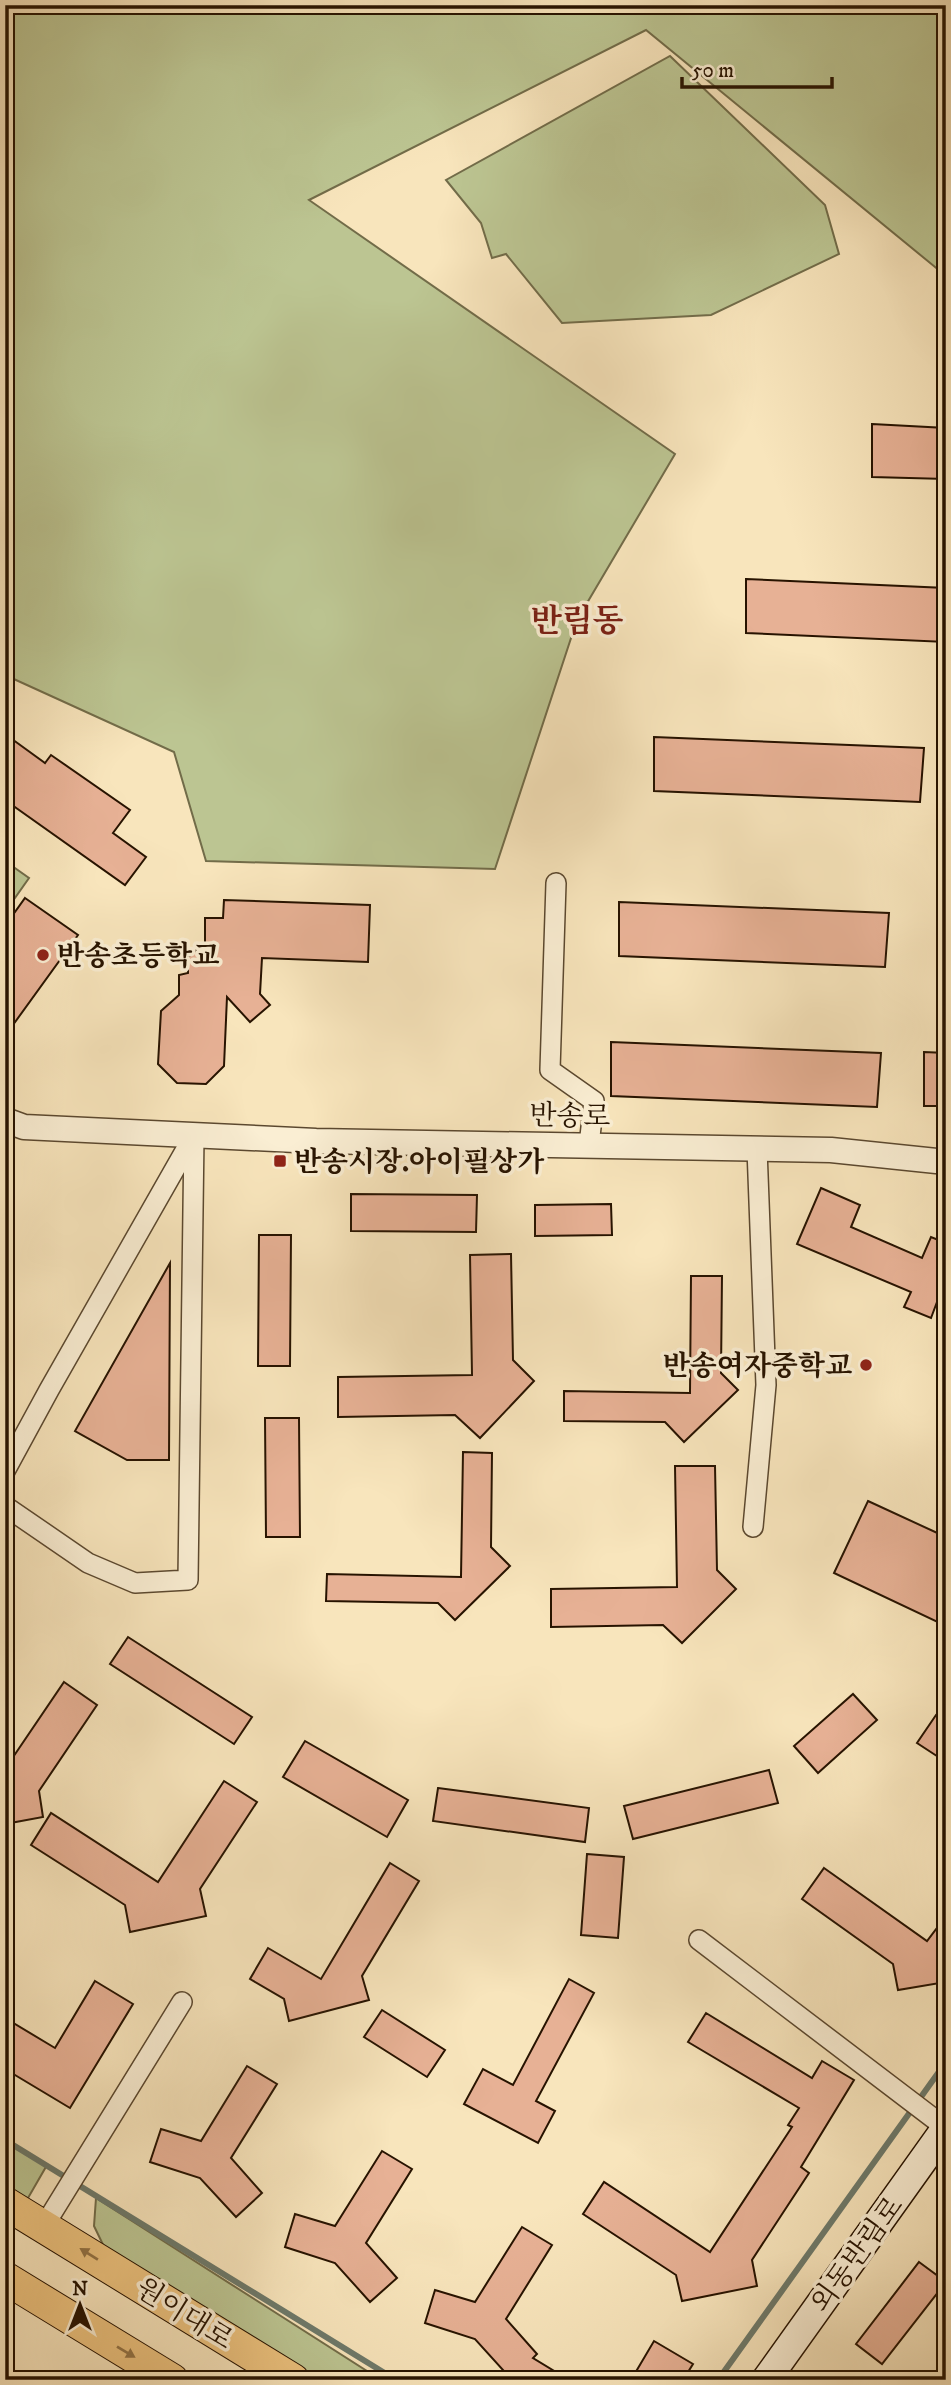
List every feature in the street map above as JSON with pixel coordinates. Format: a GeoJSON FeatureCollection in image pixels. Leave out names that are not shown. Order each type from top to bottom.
{"type":"FeatureCollection","features":[{"type":"Feature","properties":{"kind":"main road","name":"외동반림로"},"geometry":{"type":"LineString","coordinates":[[766,2380],[942,2125]]}},
{"type":"Feature","properties":{"kind":"main road","name":"원이대로"},"geometry":{"type":"LineString","coordinates":[[5,2203],[293,2380]]}},
{"type":"Feature","properties":{"kind":"main road"},"geometry":{"type":"LineString","coordinates":[[5,2278],[172,2380]]}},
{"type":"Feature","properties":{"kind":"street"},"geometry":{"type":"LineString","coordinates":[[556,883],[550,1070],[594,1101],[589,1145]]}},
{"type":"Feature","properties":{"kind":"street","name":"반송로"},"geometry":{"type":"LineString","coordinates":[[6,1122],[24,1127],[316,1141],[831,1150],[946,1162]]}},
{"type":"Feature","properties":{"kind":"street"},"geometry":{"type":"LineString","coordinates":[[5,1471],[194,1136]]}},
{"type":"Feature","properties":{"kind":"street"},"geometry":{"type":"LineString","coordinates":[[5,1506],[88,1563],[135,1583],[188,1580],[194,1136]]}},
{"type":"Feature","properties":{"kind":"street"},"geometry":{"type":"LineString","coordinates":[[753,1527],[766,1384],[757,1149]]}},
{"type":"Feature","properties":{"kind":"street"},"geometry":{"type":"LineString","coordinates":[[699,1940],[942,2125]]}},
{"type":"Feature","properties":{"kind":"street"},"geometry":{"type":"LineString","coordinates":[[44,2227],[182,2002]]}},
{"type":"Feature","properties":{"kind":"green space"},"geometry":{"type":"Polygon","coordinates":[[[5,5],[946,5],[946,276],[646,30],[309,200],[675,454],[577,620],[495,869],[206,861],[174,752],[5,675],[5,5]]]}},
{"type":"Feature","properties":{"kind":"green space"},"geometry":{"type":"Polygon","coordinates":[[[670,56],[825,205],[839,254],[711,315],[562,323],[506,254],[492,258],[481,223],[446,180],[670,56]]]}},
{"type":"Feature","properties":{"kind":"green space"},"geometry":{"type":"Polygon","coordinates":[[[5,861],[29,878],[5,912],[5,861]]]}},
{"type":"Feature","properties":{"kind":"green space"},"geometry":{"type":"Polygon","coordinates":[[[5,2139],[47,2165],[24,2205],[5,2194],[5,2139]]]}},
{"type":"Feature","properties":{"kind":"green space"},"geometry":{"type":"Polygon","coordinates":[[[96,2198],[381,2380],[314,2380],[108,2255],[94,2226],[96,2198]]]}},
{"type":"Feature","properties":{"kind":"building"},"geometry":{"type":"Polygon","coordinates":[[[872,424],[946,428],[946,479],[872,477],[872,424]]]}},
{"type":"Feature","properties":{"kind":"building"},"geometry":{"type":"Polygon","coordinates":[[[746,579],[946,588],[946,642],[746,633],[746,579]]]}},
{"type":"Feature","properties":{"kind":"building"},"geometry":{"type":"Polygon","coordinates":[[[5,734],[45,763],[51,755],[130,810],[113,833],[146,857],[125,885],[5,800],[5,734]]]}},
{"type":"Feature","properties":{"kind":"building"},"geometry":{"type":"Polygon","coordinates":[[[654,737],[924,748],[920,802],[654,791],[654,737]]]}},
{"type":"Feature","properties":{"kind":"building"},"geometry":{"type":"Polygon","coordinates":[[[25,898],[78,935],[5,1036],[5,926],[25,898]]]}},
{"type":"Feature","properties":{"kind":"building"},"geometry":{"type":"Polygon","coordinates":[[[224,900],[370,905],[368,962],[262,958],[260,994],[270,1005],[250,1022],[227,997],[224,1066],[206,1084],[177,1083],[158,1064],[161,1011],[179,995],[179,975],[188,973],[188,957],[205,943],[205,918],[223,918],[224,900]]]}},
{"type":"Feature","properties":{"kind":"building"},"geometry":{"type":"Polygon","coordinates":[[[619,902],[889,913],[885,967],[619,956],[619,902]]]}},
{"type":"Feature","properties":{"kind":"building"},"geometry":{"type":"Polygon","coordinates":[[[611,1042],[881,1053],[877,1107],[611,1096],[611,1042]]]}},
{"type":"Feature","properties":{"kind":"building"},"geometry":{"type":"Polygon","coordinates":[[[924,1052],[946,1053],[946,1106],[924,1106],[924,1052]]]}},
{"type":"Feature","properties":{"kind":"building"},"geometry":{"type":"Polygon","coordinates":[[[821,1188],[860,1205],[851,1227],[922,1258],[931,1237],[946,1243],[946,1306],[937,1302],[931,1318],[904,1307],[911,1292],[797,1244],[821,1188]]]}},
{"type":"Feature","properties":{"kind":"building"},"geometry":{"type":"Polygon","coordinates":[[[351,1194],[477,1195],[476,1232],[351,1231],[351,1194]]]}},
{"type":"Feature","properties":{"kind":"building"},"geometry":{"type":"Polygon","coordinates":[[[611,1204],[612,1235],[535,1236],[535,1205],[611,1204]]]}},
{"type":"Feature","properties":{"kind":"building"},"geometry":{"type":"Polygon","coordinates":[[[259,1235],[291,1235],[290,1366],[258,1366],[259,1235]]]}},
{"type":"Feature","properties":{"kind":"building"},"geometry":{"type":"Polygon","coordinates":[[[511,1254],[513,1360],[534,1381],[480,1438],[455,1415],[338,1417],[338,1377],[472,1375],[470,1255],[511,1254]]]}},
{"type":"Feature","properties":{"kind":"building"},"geometry":{"type":"Polygon","coordinates":[[[170,1263],[169,1460],[127,1460],[75,1431],[170,1263]]]}},
{"type":"Feature","properties":{"kind":"building"},"geometry":{"type":"Polygon","coordinates":[[[691,1276],[722,1276],[721,1373],[738,1390],[684,1442],[665,1422],[564,1421],[564,1391],[690,1393],[691,1276]]]}},
{"type":"Feature","properties":{"kind":"building"},"geometry":{"type":"Polygon","coordinates":[[[265,1418],[299,1418],[300,1537],[266,1537],[265,1418]]]}},
{"type":"Feature","properties":{"kind":"building"},"geometry":{"type":"Polygon","coordinates":[[[463,1452],[492,1453],[491,1547],[510,1566],[455,1620],[438,1603],[326,1601],[327,1574],[461,1577],[463,1452]]]}},
{"type":"Feature","properties":{"kind":"building"},"geometry":{"type":"Polygon","coordinates":[[[675,1466],[715,1466],[717,1570],[736,1589],[682,1643],[663,1625],[551,1627],[551,1589],[677,1587],[675,1466]]]}},
{"type":"Feature","properties":{"kind":"building"},"geometry":{"type":"Polygon","coordinates":[[[868,1501],[946,1537],[946,1626],[834,1573],[868,1501]]]}},
{"type":"Feature","properties":{"kind":"building"},"geometry":{"type":"Polygon","coordinates":[[[128,1637],[252,1717],[234,1744],[110,1664],[128,1637]]]}},
{"type":"Feature","properties":{"kind":"building"},"geometry":{"type":"Polygon","coordinates":[[[64,1682],[97,1705],[39,1791],[43,1817],[5,1824],[5,1769],[64,1682]]]}},
{"type":"Feature","properties":{"kind":"building"},"geometry":{"type":"Polygon","coordinates":[[[853,1694],[877,1720],[818,1773],[794,1746],[853,1694]]]}},
{"type":"Feature","properties":{"kind":"building"},"geometry":{"type":"Polygon","coordinates":[[[936,1715],[946,1721],[946,1762],[917,1743],[936,1715]]]}},
{"type":"Feature","properties":{"kind":"building"},"geometry":{"type":"Polygon","coordinates":[[[305,1741],[408,1800],[387,1837],[283,1777],[305,1741]]]}},
{"type":"Feature","properties":{"kind":"building"},"geometry":{"type":"Polygon","coordinates":[[[769,1770],[778,1803],[633,1839],[624,1806],[769,1770]]]}},
{"type":"Feature","properties":{"kind":"building"},"geometry":{"type":"Polygon","coordinates":[[[224,1781],[257,1802],[200,1889],[206,1916],[130,1932],[125,1905],[31,1845],[51,1813],[158,1882],[224,1781]]]}},
{"type":"Feature","properties":{"kind":"building"},"geometry":{"type":"Polygon","coordinates":[[[438,1788],[589,1808],[585,1842],[433,1821],[438,1788]]]}},
{"type":"Feature","properties":{"kind":"building"},"geometry":{"type":"Polygon","coordinates":[[[587,1854],[624,1857],[618,1938],[581,1935],[587,1854]]]}},
{"type":"Feature","properties":{"kind":"building"},"geometry":{"type":"Polygon","coordinates":[[[390,1863],[419,1881],[362,1976],[369,2000],[289,2021],[284,1999],[250,1979],[268,1948],[321,1979],[390,1863]]]}},
{"type":"Feature","properties":{"kind":"building"},"geometry":{"type":"Polygon","coordinates":[[[824,1868],[927,1941],[946,1916],[946,1982],[898,1990],[893,1964],[802,1899],[824,1868]]]}},
{"type":"Feature","properties":{"kind":"building"},"geometry":{"type":"Polygon","coordinates":[[[569,1979],[594,1993],[536,2101],[555,2111],[538,2143],[464,2104],[483,2069],[513,2085],[569,1979]]]}},
{"type":"Feature","properties":{"kind":"building"},"geometry":{"type":"Polygon","coordinates":[[[95,1981],[133,2004],[70,2108],[5,2069],[5,2018],[55,2048],[95,1981]]]}},
{"type":"Feature","properties":{"kind":"building"},"geometry":{"type":"Polygon","coordinates":[[[382,2010],[445,2050],[427,2077],[364,2037],[382,2010]]]}},
{"type":"Feature","properties":{"kind":"building"},"geometry":{"type":"Polygon","coordinates":[[[706,2013],[812,2078],[822,2061],[854,2080],[801,2167],[809,2173],[752,2260],[757,2286],[682,2301],[676,2275],[583,2214],[604,2182],[710,2252],[792,2127],[788,2125],[799,2108],[688,2042],[706,2013]]]}},
{"type":"Feature","properties":{"kind":"building"},"geometry":{"type":"Polygon","coordinates":[[[247,2066],[277,2084],[231,2158],[262,2193],[236,2217],[200,2178],[150,2162],[161,2129],[201,2141],[247,2066]]]}},
{"type":"Feature","properties":{"kind":"building"},"geometry":{"type":"Polygon","coordinates":[[[382,2151],[412,2169],[366,2243],[397,2278],[370,2302],[335,2263],[285,2247],[295,2214],[335,2226],[382,2151]]]}},
{"type":"Feature","properties":{"kind":"building"},"geometry":{"type":"Polygon","coordinates":[[[522,2227],[552,2245],[506,2319],[537,2354],[533,2358],[569,2380],[512,2380],[475,2339],[425,2323],[435,2290],[475,2302],[522,2227]]]}},
{"type":"Feature","properties":{"kind":"building"},"geometry":{"type":"Polygon","coordinates":[[[919,2262],[946,2282],[882,2364],[856,2344],[919,2262]]]}},
{"type":"Feature","properties":{"kind":"building"},"geometry":{"type":"Polygon","coordinates":[[[654,2341],[693,2364],[683,2380],[631,2380],[654,2341]]]}},
{"type":"Feature","properties":{"kind":"waterway"},"geometry":{"type":"LineString","coordinates":[[718,2380],[946,2062]]}},
{"type":"Feature","properties":{"kind":"waterway"},"geometry":{"type":"LineString","coordinates":[[5,2140],[396,2380]]}},
{"type":"Feature","properties":{"kind":"place","name":"반송초등학교"},"geometry":{"type":"Point","coordinates":[43,955]}},
{"type":"Feature","properties":{"kind":"place","name":"반송시장.아이필상가"},"geometry":{"type":"Point","coordinates":[280,1161]}},
{"type":"Feature","properties":{"kind":"place","name":"반송여자중학교"},"geometry":{"type":"Point","coordinates":[866,1365]}},
{"type":"Feature","properties":{"kind":"district","name":"반림동"},"geometry":{"type":"Point","coordinates":[577,620]}}]}
